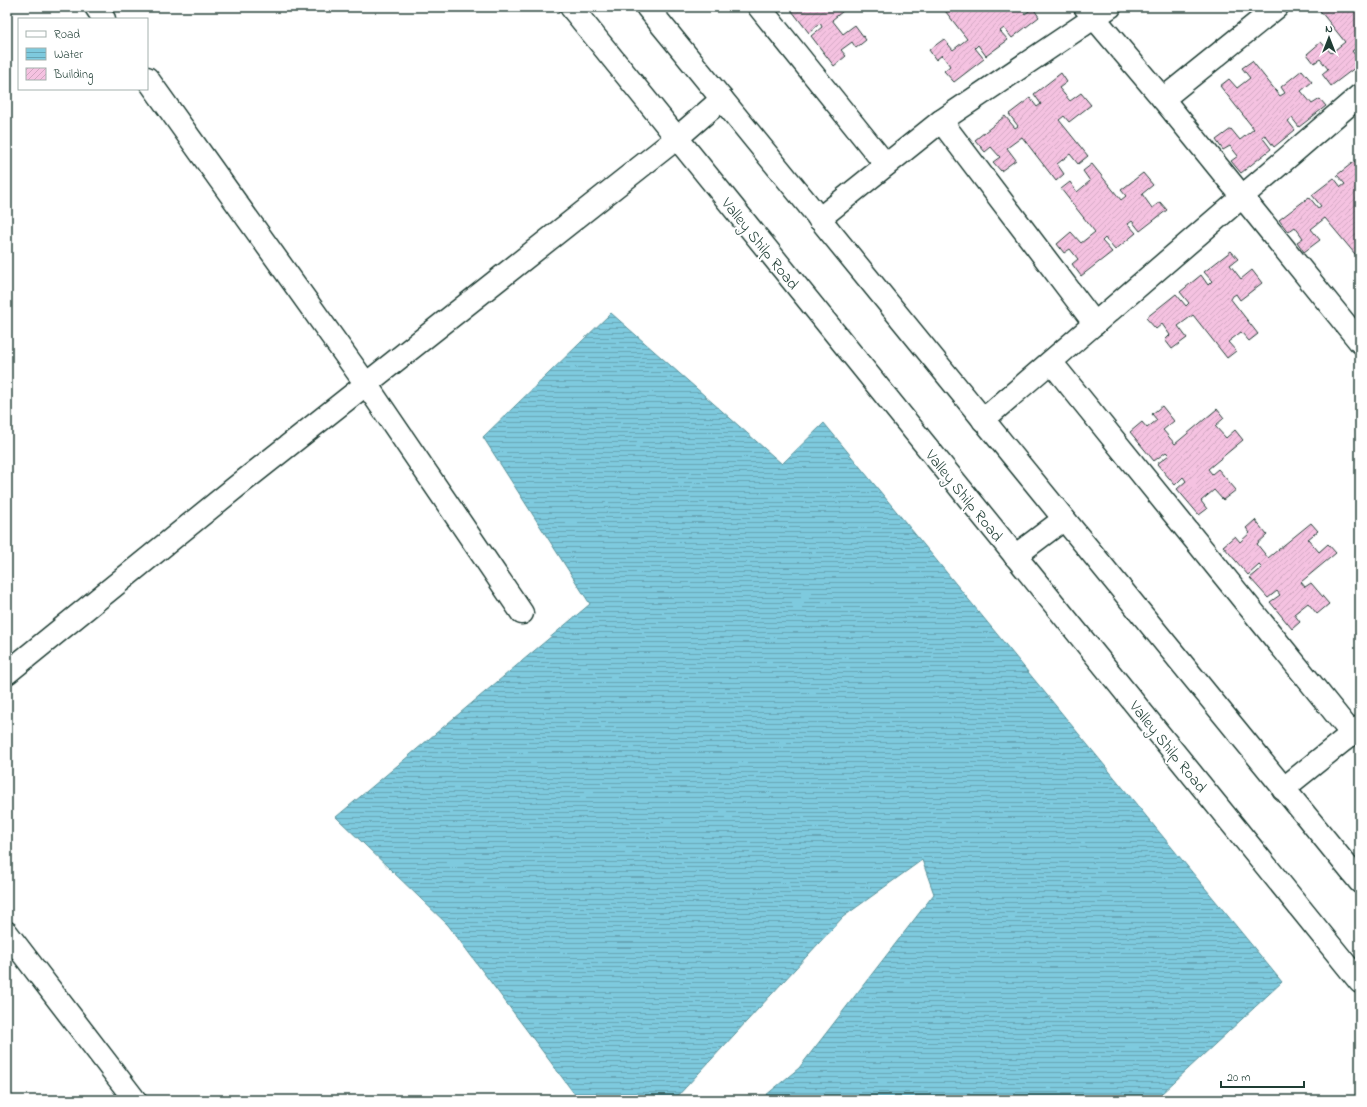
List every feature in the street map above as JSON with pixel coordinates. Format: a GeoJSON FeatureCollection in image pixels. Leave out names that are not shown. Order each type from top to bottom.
{"type":"FeatureCollection","features":[{"type":"Feature","properties":{"kind":"street"},"geometry":{"type":"LineString","coordinates":[[96,7],[103,18]]}},
{"type":"Feature","properties":{"kind":"street","name":"Valley Shilp Road"},"geometry":{"type":"LineString","coordinates":[[571,7],[1360,982]]}},
{"type":"Feature","properties":{"kind":"street"},"geometry":{"type":"LineString","coordinates":[[647,7],[1360,882]]}},
{"type":"Feature","properties":{"kind":"street"},"geometry":{"type":"LineString","coordinates":[[759,7],[886,165]]}},
{"type":"Feature","properties":{"kind":"street"},"geometry":{"type":"LineString","coordinates":[[1163,98],[1277,7]]}},
{"type":"Feature","properties":{"kind":"street"},"geometry":{"type":"LineString","coordinates":[[819,219],[941,121],[1097,11],[1163,98],[1360,342]]}},
{"type":"Feature","properties":{"kind":"street"},"geometry":{"type":"LineString","coordinates":[[148,79],[366,384],[522,613]]}},
{"type":"Feature","properties":{"kind":"street"},"geometry":{"type":"LineString","coordinates":[[983,420],[1243,198],[1360,95]]}},
{"type":"Feature","properties":{"kind":"street"},"geometry":{"type":"LineString","coordinates":[[7,673],[366,384],[677,138],[722,99]]}},
{"type":"Feature","properties":{"kind":"street"},"geometry":{"type":"LineString","coordinates":[[941,121],[1095,324]]}},
{"type":"Feature","properties":{"kind":"street"},"geometry":{"type":"LineString","coordinates":[[1050,362],[1356,731],[1283,788]]}},
{"type":"Feature","properties":{"kind":"street"},"geometry":{"type":"LineString","coordinates":[[1015,556],[1064,519]]}},
{"type":"Feature","properties":{"kind":"street"},"geometry":{"type":"LineString","coordinates":[[7,932],[135,1100]]}},
{"type":"Feature","properties":{"kind":"water"},"geometry":{"type":"Polygon","coordinates":[[[611,313],[782,464],[824,423],[1282,982],[1161,1094],[1161,1100],[760,1100],[799,1068],[934,894],[922,860],[843,917],[674,1100],[579,1100],[448,925],[336,817],[590,604],[483,437],[611,313]]]}},
{"type":"Feature","properties":{"kind":"building"},"geometry":{"type":"Polygon","coordinates":[[[797,7],[848,7],[832,20],[843,34],[855,25],[866,40],[856,48],[852,42],[841,50],[846,56],[834,66],[811,36],[822,27],[820,23],[809,33],[792,11],[797,7]]]}},
{"type":"Feature","properties":{"kind":"building"},"geometry":{"type":"Polygon","coordinates":[[[942,7],[1019,7],[1025,14],[1033,8],[1039,17],[1012,38],[1004,28],[1000,31],[1008,40],[986,56],[978,45],[975,48],[984,59],[954,82],[944,71],[950,66],[942,55],[936,60],[929,50],[944,39],[953,50],[967,39],[942,7]]]}},
{"type":"Feature","properties":{"kind":"building"},"geometry":{"type":"Polygon","coordinates":[[[1317,7],[1360,7],[1360,54],[1355,49],[1352,51],[1360,61],[1360,64],[1331,86],[1322,74],[1328,69],[1320,59],[1314,63],[1307,54],[1321,42],[1331,53],[1345,42],[1317,7]]]}},
{"type":"Feature","properties":{"kind":"building"},"geometry":{"type":"Polygon","coordinates":[[[1252,61],[1280,96],[1285,93],[1281,87],[1302,70],[1312,82],[1301,91],[1312,104],[1320,99],[1326,106],[1299,127],[1292,118],[1288,121],[1295,130],[1274,147],[1265,135],[1262,137],[1271,149],[1241,173],[1231,161],[1238,156],[1230,146],[1223,150],[1216,140],[1231,129],[1240,140],[1254,129],[1220,86],[1229,79],[1237,88],[1250,78],[1242,68],[1252,61]]]}},
{"type":"Feature","properties":{"kind":"building"},"geometry":{"type":"Polygon","coordinates":[[[1061,73],[1067,82],[1059,88],[1070,101],[1081,93],[1091,105],[1069,122],[1064,116],[1059,120],[1088,156],[1078,164],[1070,154],[1057,164],[1064,174],[1056,181],[1022,137],[1007,148],[1016,160],[1001,171],[993,162],[1000,157],[991,147],[985,152],[975,140],[1005,116],[1015,128],[1018,126],[1009,114],[1030,98],[1037,107],[1041,104],[1034,94],[1061,73]]]}},
{"type":"Feature","properties":{"kind":"building"},"geometry":{"type":"Polygon","coordinates":[[[1360,157],[1360,260],[1325,218],[1311,229],[1320,240],[1304,252],[1297,242],[1303,238],[1295,227],[1288,232],[1279,220],[1309,197],[1318,208],[1321,206],[1312,195],[1334,178],[1341,187],[1345,184],[1337,175],[1360,157]]]}},
{"type":"Feature","properties":{"kind":"building"},"geometry":{"type":"Polygon","coordinates":[[[1092,164],[1121,200],[1126,196],[1121,190],[1143,173],[1153,185],[1142,194],[1152,208],[1160,202],[1167,210],[1140,231],[1132,221],[1128,224],[1136,233],[1115,250],[1105,238],[1102,241],[1112,252],[1081,276],[1072,264],[1078,259],[1070,249],[1064,253],[1057,244],[1071,232],[1081,243],[1095,232],[1061,189],[1070,182],[1077,192],[1090,181],[1083,171],[1092,164]]]}},
{"type":"Feature","properties":{"kind":"building"},"geometry":{"type":"Polygon","coordinates":[[[1231,251],[1238,259],[1230,265],[1241,279],[1252,270],[1262,283],[1240,300],[1236,294],[1230,298],[1258,334],[1249,341],[1241,332],[1228,342],[1236,351],[1227,358],[1193,315],[1178,326],[1187,338],[1172,349],[1165,340],[1170,335],[1162,324],[1156,329],[1146,318],[1176,294],[1186,306],[1189,303],[1180,292],[1201,275],[1208,285],[1212,281],[1204,272],[1231,251]]]}},
{"type":"Feature","properties":{"kind":"building"},"geometry":{"type":"Polygon","coordinates":[[[1162,406],[1174,421],[1163,430],[1175,444],[1217,409],[1224,418],[1215,426],[1226,438],[1235,430],[1243,440],[1208,469],[1212,474],[1218,469],[1236,490],[1223,500],[1214,490],[1201,501],[1207,509],[1199,515],[1177,489],[1186,481],[1183,477],[1175,485],[1157,464],[1169,455],[1166,452],[1154,461],[1130,432],[1142,422],[1147,428],[1157,420],[1152,414],[1162,406]]]}},
{"type":"Feature","properties":{"kind":"building"},"geometry":{"type":"Polygon","coordinates":[[[1255,520],[1267,535],[1257,544],[1268,558],[1311,523],[1318,531],[1308,539],[1319,552],[1328,544],[1336,553],[1301,582],[1305,587],[1311,583],[1329,604],[1317,614],[1308,603],[1294,614],[1300,622],[1292,629],[1270,602],[1280,595],[1277,591],[1268,598],[1250,578],[1262,568],[1259,565],[1248,575],[1223,546],[1235,536],[1240,542],[1250,533],[1246,528],[1255,520]]]}}]}
